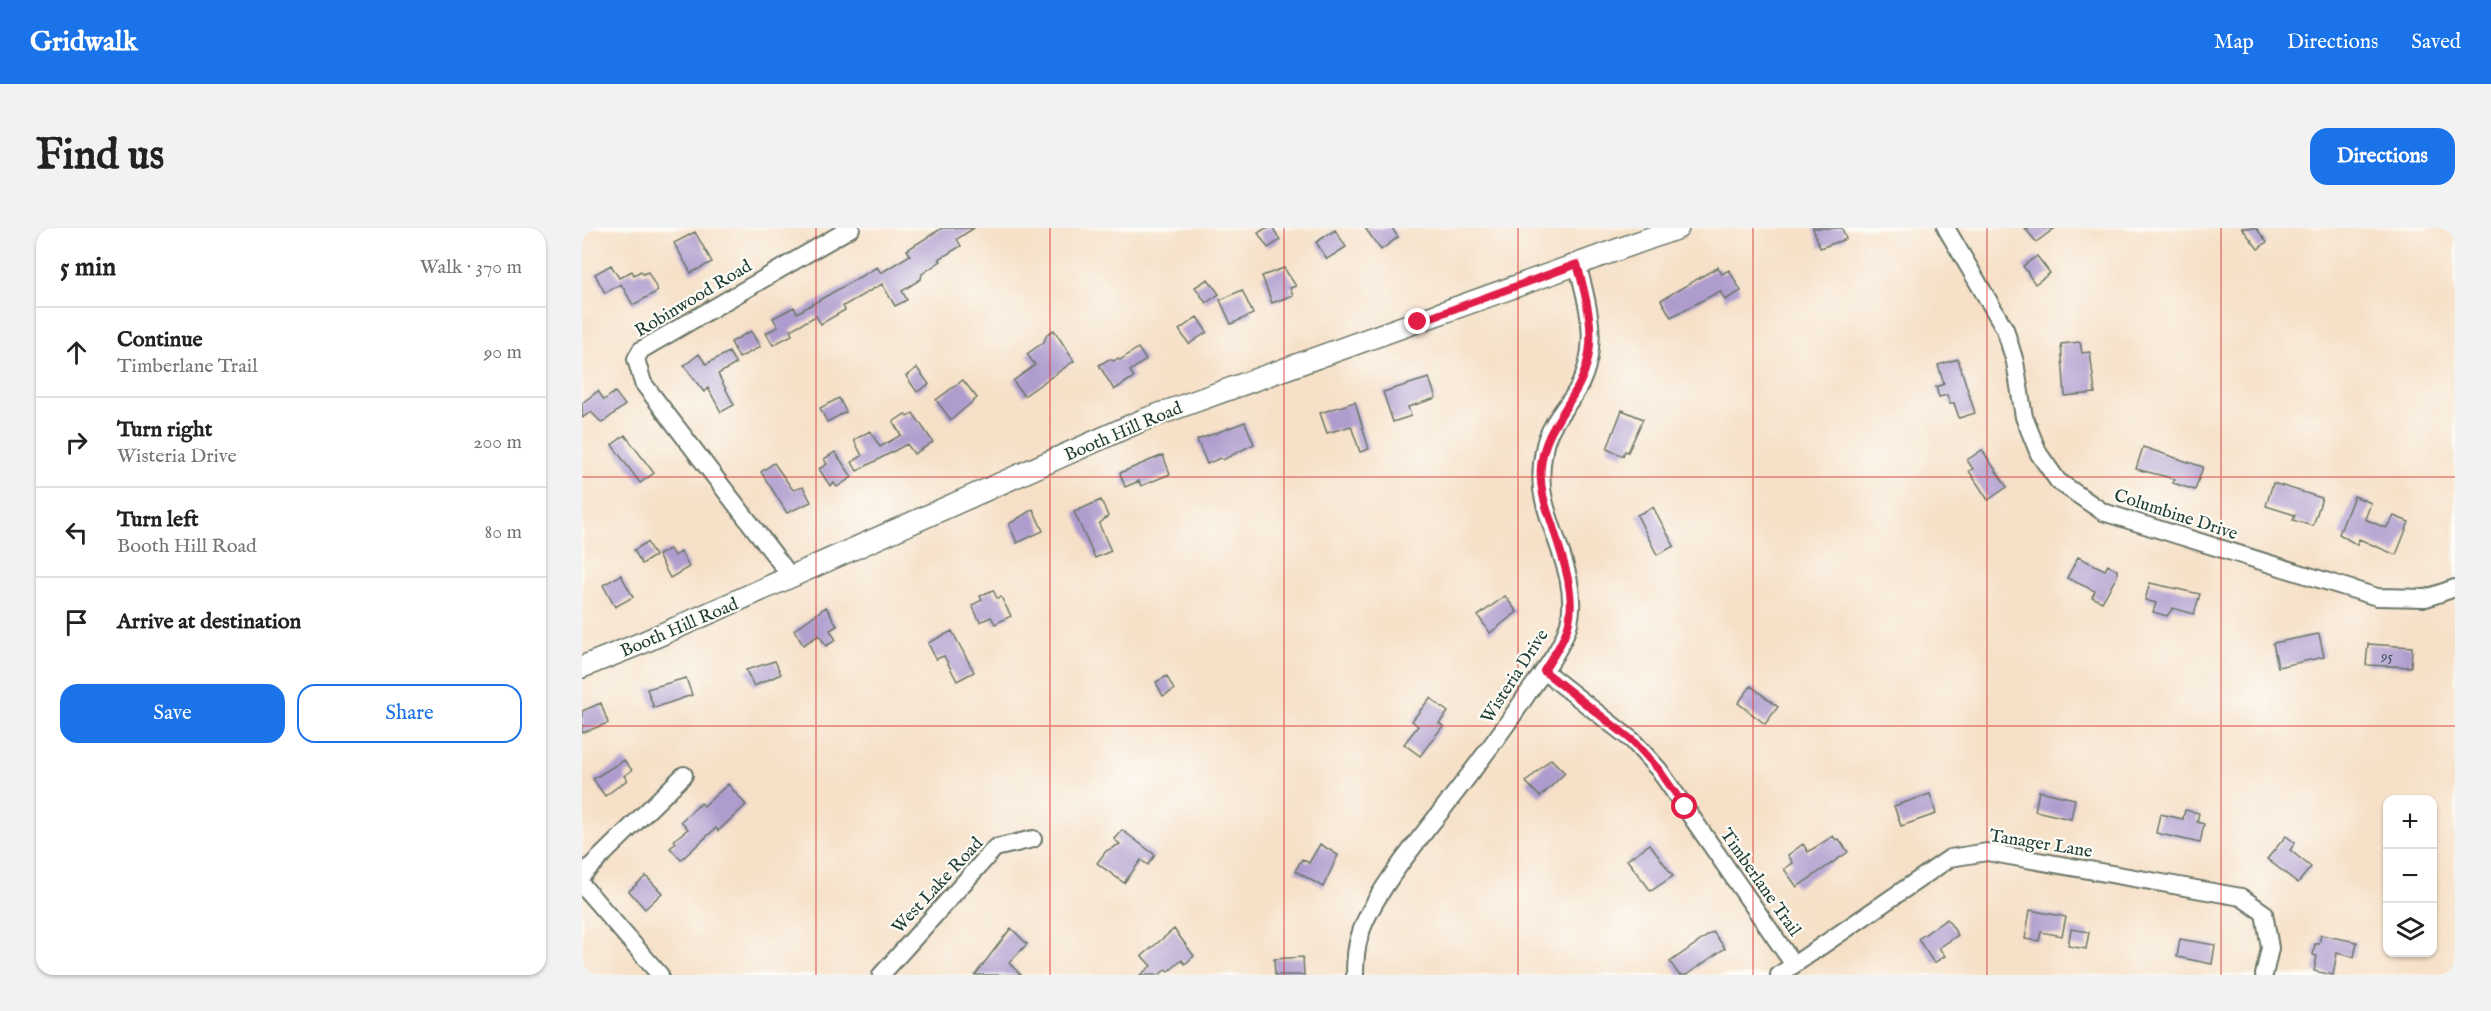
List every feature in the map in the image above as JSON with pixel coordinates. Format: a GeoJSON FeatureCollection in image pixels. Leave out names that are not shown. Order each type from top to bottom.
{"type":"FeatureCollection","features":[{"type":"Feature","properties":{"kind":"street","name":"Robinwood Road"},"geometry":{"type":"LineString","coordinates":[[792,578],[644,382],[636,359],[641,350],[851,228]]}},
{"type":"Feature","properties":{"kind":"street","name":"Booth Hill Road"},"geometry":{"type":"LineString","coordinates":[[582,667],[792,578],[1143,420],[1678,228]]}},
{"type":"Feature","properties":{"kind":"street","name":"Columbine Drive"},"geometry":{"type":"LineString","coordinates":[[1946,228],[2005,329],[2015,362],[2024,417],[2039,454],[2058,481],[2103,512],[2377,597],[2426,598],[2455,588]]}},
{"type":"Feature","properties":{"kind":"street","name":"Wisteria Drive"},"geometry":{"type":"LineString","coordinates":[[1354,975],[1360,934],[1374,906],[1406,856],[1493,746],[1561,644],[1569,622],[1570,591],[1543,499],[1541,467],[1545,444],[1555,422],[1575,393],[1589,362],[1592,338],[1588,303],[1577,264]]}},
{"type":"Feature","properties":{"kind":"street","name":"Timberlane Trail"},"geometry":{"type":"LineString","coordinates":[[1544,671],[1633,741],[1659,770],[1794,965]]}},
{"type":"Feature","properties":{"kind":"street"},"geometry":{"type":"LineString","coordinates":[[582,875],[684,776]]}},
{"type":"Feature","properties":{"kind":"street","name":"West Lake Road"},"geometry":{"type":"LineString","coordinates":[[881,975],[995,848],[1033,839]]}},
{"type":"Feature","properties":{"kind":"street","name":"Tanager Lane"},"geometry":{"type":"LineString","coordinates":[[1779,975],[1950,858],[1987,852],[2241,897],[2264,913],[2270,948],[2264,975]]}},
{"type":"Feature","properties":{"kind":"street"},"geometry":{"type":"LineString","coordinates":[[582,885],[660,975]]}},
{"type":"Feature","properties":{"kind":"building"},"geometry":{"type":"Polygon","coordinates":[[[942,228],[974,228],[957,239],[961,246],[939,259],[941,261],[922,274],[921,279],[902,291],[907,300],[895,306],[882,284],[843,306],[845,310],[821,324],[816,316],[790,330],[792,335],[773,345],[766,333],[778,327],[773,318],[794,307],[797,313],[877,267],[881,273],[910,255],[907,250],[942,228]]]}},
{"type":"Feature","properties":{"kind":"building"},"geometry":{"type":"Polygon","coordinates":[[[1266,228],[1273,228],[1280,240],[1268,248],[1258,233],[1266,228]]]}},
{"type":"Feature","properties":{"kind":"building"},"geometry":{"type":"Polygon","coordinates":[[[1365,228],[1392,228],[1398,237],[1381,250],[1365,228]]]}},
{"type":"Feature","properties":{"kind":"building"},"geometry":{"type":"Polygon","coordinates":[[[1813,228],[1842,228],[1846,239],[1820,248],[1813,228]]]}},
{"type":"Feature","properties":{"kind":"building"},"geometry":{"type":"Polygon","coordinates":[[[2025,228],[2055,228],[2036,242],[2025,228]]]}},
{"type":"Feature","properties":{"kind":"building"},"geometry":{"type":"Polygon","coordinates":[[[2242,228],[2256,228],[2267,242],[2258,249],[2242,228]]]}},
{"type":"Feature","properties":{"kind":"building"},"geometry":{"type":"Polygon","coordinates":[[[1335,230],[1346,247],[1327,259],[1316,242],[1335,230]]]}},
{"type":"Feature","properties":{"kind":"building"},"geometry":{"type":"Polygon","coordinates":[[[695,232],[712,262],[691,273],[674,243],[695,232]]]}},
{"type":"Feature","properties":{"kind":"building"},"geometry":{"type":"Polygon","coordinates":[[[2037,256],[2050,273],[2035,284],[2023,266],[2037,256]]]}},
{"type":"Feature","properties":{"kind":"building"},"geometry":{"type":"Polygon","coordinates":[[[611,265],[619,278],[632,271],[634,275],[641,271],[643,274],[648,272],[658,291],[633,305],[621,284],[605,293],[595,274],[611,265]]]}},
{"type":"Feature","properties":{"kind":"building"},"geometry":{"type":"Polygon","coordinates":[[[1718,267],[1722,274],[1729,270],[1741,291],[1725,300],[1720,291],[1671,317],[1661,300],[1718,267]]]}},
{"type":"Feature","properties":{"kind":"building"},"geometry":{"type":"Polygon","coordinates":[[[1284,268],[1296,286],[1290,288],[1293,295],[1272,303],[1262,276],[1284,268]]]}},
{"type":"Feature","properties":{"kind":"building"},"geometry":{"type":"Polygon","coordinates":[[[1208,279],[1219,294],[1206,303],[1195,287],[1208,279]]]}},
{"type":"Feature","properties":{"kind":"building"},"geometry":{"type":"Polygon","coordinates":[[[1242,290],[1253,314],[1231,324],[1220,300],[1242,290]]]}},
{"type":"Feature","properties":{"kind":"building"},"geometry":{"type":"Polygon","coordinates":[[[1197,317],[1207,332],[1189,344],[1179,330],[1197,317]]]}},
{"type":"Feature","properties":{"kind":"building"},"geometry":{"type":"Polygon","coordinates":[[[1054,330],[1074,361],[1024,396],[1013,381],[1035,365],[1027,354],[1044,342],[1047,334],[1054,330]]]}},
{"type":"Feature","properties":{"kind":"building"},"geometry":{"type":"Polygon","coordinates":[[[751,331],[760,347],[739,358],[731,342],[751,331]]]}},
{"type":"Feature","properties":{"kind":"building"},"geometry":{"type":"Polygon","coordinates":[[[2080,342],[2082,353],[2090,352],[2095,393],[2065,396],[2061,344],[2080,342]]]}},
{"type":"Feature","properties":{"kind":"building"},"geometry":{"type":"Polygon","coordinates":[[[1138,348],[1146,360],[1130,371],[1134,377],[1114,390],[1099,365],[1109,359],[1114,361],[1118,358],[1120,360],[1138,348]]]}},
{"type":"Feature","properties":{"kind":"building"},"geometry":{"type":"Polygon","coordinates":[[[729,352],[736,364],[718,374],[734,405],[721,412],[708,388],[704,392],[684,366],[699,354],[706,364],[729,352]]]}},
{"type":"Feature","properties":{"kind":"building"},"geometry":{"type":"Polygon","coordinates":[[[1958,359],[1975,413],[1959,418],[1954,403],[1950,404],[1947,395],[1939,397],[1936,387],[1944,384],[1938,365],[1958,359]]]}},
{"type":"Feature","properties":{"kind":"building"},"geometry":{"type":"Polygon","coordinates":[[[917,368],[929,384],[917,392],[906,376],[917,368]]]}},
{"type":"Feature","properties":{"kind":"building"},"geometry":{"type":"Polygon","coordinates":[[[1429,378],[1436,398],[1408,407],[1411,416],[1393,422],[1383,392],[1429,378]]]}},
{"type":"Feature","properties":{"kind":"building"},"geometry":{"type":"Polygon","coordinates":[[[963,380],[977,398],[951,420],[936,400],[963,380]]]}},
{"type":"Feature","properties":{"kind":"building"},"geometry":{"type":"Polygon","coordinates":[[[598,391],[604,400],[615,392],[625,405],[602,423],[591,412],[582,418],[582,403],[598,391]]]}},
{"type":"Feature","properties":{"kind":"building"},"geometry":{"type":"Polygon","coordinates":[[[839,398],[846,412],[827,422],[820,408],[839,398]]]}},
{"type":"Feature","properties":{"kind":"building"},"geometry":{"type":"Polygon","coordinates":[[[1355,402],[1369,449],[1360,452],[1351,426],[1327,433],[1320,413],[1355,402]]]}},
{"type":"Feature","properties":{"kind":"building"},"geometry":{"type":"Polygon","coordinates":[[[1622,410],[1643,419],[1628,452],[1625,451],[1623,456],[1607,449],[1622,410]]]}},
{"type":"Feature","properties":{"kind":"building"},"geometry":{"type":"Polygon","coordinates":[[[913,413],[933,442],[914,454],[907,444],[857,471],[852,462],[862,456],[854,440],[870,431],[880,447],[901,435],[893,422],[905,414],[908,417],[913,413]]]}},
{"type":"Feature","properties":{"kind":"building"},"geometry":{"type":"Polygon","coordinates":[[[1245,422],[1254,444],[1223,460],[1220,458],[1207,464],[1197,440],[1245,422]]]}},
{"type":"Feature","properties":{"kind":"building"},"geometry":{"type":"Polygon","coordinates":[[[625,435],[654,473],[640,483],[612,445],[625,435]]]}},
{"type":"Feature","properties":{"kind":"building"},"geometry":{"type":"Polygon","coordinates":[[[2143,447],[2203,467],[2195,490],[2173,483],[2175,479],[2136,469],[2143,447]]]}},
{"type":"Feature","properties":{"kind":"building"},"geometry":{"type":"Polygon","coordinates":[[[1982,450],[2007,487],[1988,500],[1969,471],[1973,469],[1967,460],[1982,450]]]}},
{"type":"Feature","properties":{"kind":"building"},"geometry":{"type":"Polygon","coordinates":[[[835,452],[852,477],[837,487],[834,483],[830,486],[819,469],[827,464],[824,459],[835,452]]]}},
{"type":"Feature","properties":{"kind":"building"},"geometry":{"type":"Polygon","coordinates":[[[1163,455],[1170,474],[1141,486],[1139,481],[1125,487],[1120,473],[1163,455]]]}},
{"type":"Feature","properties":{"kind":"building"},"geometry":{"type":"Polygon","coordinates":[[[774,463],[793,490],[803,487],[811,502],[787,513],[761,472],[774,463]]]}},
{"type":"Feature","properties":{"kind":"building"},"geometry":{"type":"Polygon","coordinates":[[[2273,483],[2322,498],[2313,526],[2293,520],[2295,515],[2266,506],[2273,483]]]}},
{"type":"Feature","properties":{"kind":"building"},"geometry":{"type":"Polygon","coordinates":[[[2354,496],[2371,503],[2365,519],[2386,528],[2394,516],[2409,522],[2396,555],[2359,539],[2357,545],[2339,534],[2354,496]]]}},
{"type":"Feature","properties":{"kind":"building"},"geometry":{"type":"Polygon","coordinates":[[[1101,500],[1108,516],[1099,524],[1111,551],[1095,558],[1074,512],[1101,500]]]}},
{"type":"Feature","properties":{"kind":"building"},"geometry":{"type":"Polygon","coordinates":[[[1653,507],[1674,546],[1657,555],[1637,515],[1653,507]]]}},
{"type":"Feature","properties":{"kind":"building"},"geometry":{"type":"Polygon","coordinates":[[[1033,509],[1043,531],[1017,543],[1009,524],[1033,509]]]}},
{"type":"Feature","properties":{"kind":"building"},"geometry":{"type":"Polygon","coordinates":[[[647,542],[655,556],[642,564],[634,550],[647,542]]]}},
{"type":"Feature","properties":{"kind":"building"},"geometry":{"type":"Polygon","coordinates":[[[670,549],[674,556],[681,552],[689,567],[670,578],[658,555],[670,549]]]}},
{"type":"Feature","properties":{"kind":"building"},"geometry":{"type":"Polygon","coordinates":[[[2078,557],[2105,570],[2108,565],[2117,570],[2117,576],[2102,602],[2092,597],[2095,591],[2067,578],[2078,557]]]}},
{"type":"Feature","properties":{"kind":"building"},"geometry":{"type":"Polygon","coordinates":[[[621,575],[633,597],[615,607],[603,585],[621,575]]]}},
{"type":"Feature","properties":{"kind":"building"},"geometry":{"type":"Polygon","coordinates":[[[2150,583],[2200,594],[2194,614],[2173,608],[2167,616],[2153,612],[2156,603],[2145,600],[2150,583]]]}},
{"type":"Feature","properties":{"kind":"building"},"geometry":{"type":"Polygon","coordinates":[[[993,590],[997,598],[1001,597],[1011,616],[995,624],[991,617],[980,622],[972,605],[982,600],[980,596],[993,590]]]}},
{"type":"Feature","properties":{"kind":"building"},"geometry":{"type":"Polygon","coordinates":[[[1505,596],[1517,612],[1490,633],[1478,616],[1505,596]]]}},
{"type":"Feature","properties":{"kind":"building"},"geometry":{"type":"Polygon","coordinates":[[[826,607],[837,626],[830,630],[836,640],[826,646],[819,635],[803,645],[794,630],[826,607]]]}},
{"type":"Feature","properties":{"kind":"building"},"geometry":{"type":"Polygon","coordinates":[[[952,631],[974,672],[957,681],[944,656],[936,659],[928,643],[952,631]]]}},
{"type":"Feature","properties":{"kind":"building"},"geometry":{"type":"Polygon","coordinates":[[[2319,634],[2324,657],[2278,667],[2273,643],[2319,634]]]}},
{"type":"Feature","properties":{"kind":"building"},"geometry":{"type":"Polygon","coordinates":[[[2368,644],[2412,647],[2411,667],[2366,665],[2368,644]]]}},
{"type":"Feature","properties":{"kind":"building"},"geometry":{"type":"Polygon","coordinates":[[[775,661],[781,674],[754,686],[746,670],[775,661]]]}},
{"type":"Feature","properties":{"kind":"building"},"geometry":{"type":"Polygon","coordinates":[[[1167,676],[1174,690],[1163,696],[1156,682],[1167,676]]]}},
{"type":"Feature","properties":{"kind":"building"},"geometry":{"type":"Polygon","coordinates":[[[686,678],[692,695],[654,708],[647,689],[686,678]]]}},
{"type":"Feature","properties":{"kind":"building"},"geometry":{"type":"Polygon","coordinates":[[[1751,686],[1778,707],[1765,724],[1738,703],[1751,686]]]}},
{"type":"Feature","properties":{"kind":"building"},"geometry":{"type":"Polygon","coordinates":[[[1430,698],[1448,712],[1439,723],[1443,726],[1420,756],[1404,744],[1418,726],[1412,721],[1430,698]]]}},
{"type":"Feature","properties":{"kind":"building"},"geometry":{"type":"Polygon","coordinates":[[[601,703],[608,723],[582,733],[582,711],[601,703]]]}},
{"type":"Feature","properties":{"kind":"building"},"geometry":{"type":"Polygon","coordinates":[[[1551,759],[1565,773],[1540,797],[1526,782],[1551,759]]]}},
{"type":"Feature","properties":{"kind":"building"},"geometry":{"type":"Polygon","coordinates":[[[624,760],[632,770],[624,776],[627,780],[605,796],[593,779],[624,760]]]}},
{"type":"Feature","properties":{"kind":"building"},"geometry":{"type":"Polygon","coordinates":[[[728,784],[746,805],[718,831],[716,828],[681,860],[670,848],[676,843],[674,840],[688,829],[681,821],[701,803],[704,806],[728,784]]]}},
{"type":"Feature","properties":{"kind":"building"},"geometry":{"type":"Polygon","coordinates":[[[2039,791],[2075,799],[2071,819],[2035,811],[2039,791]]]}},
{"type":"Feature","properties":{"kind":"building"},"geometry":{"type":"Polygon","coordinates":[[[1930,794],[1936,814],[1901,826],[1894,806],[1930,794]]]}},
{"type":"Feature","properties":{"kind":"building"},"geometry":{"type":"Polygon","coordinates":[[[2185,810],[2199,813],[2197,822],[2204,824],[2200,843],[2156,833],[2160,814],[2183,819],[2185,810]]]}},
{"type":"Feature","properties":{"kind":"building"},"geometry":{"type":"Polygon","coordinates":[[[1122,830],[1155,855],[1148,865],[1141,860],[1124,883],[1097,863],[1106,851],[1120,844],[1114,839],[1122,830]]]}},
{"type":"Feature","properties":{"kind":"building"},"geometry":{"type":"Polygon","coordinates":[[[1833,836],[1836,840],[1839,839],[1848,852],[1797,887],[1784,869],[1793,863],[1788,855],[1803,844],[1808,852],[1833,836]]]}},
{"type":"Feature","properties":{"kind":"building"},"geometry":{"type":"Polygon","coordinates":[[[2286,836],[2295,843],[2290,850],[2311,867],[2298,883],[2267,859],[2286,836]]]}},
{"type":"Feature","properties":{"kind":"building"},"geometry":{"type":"Polygon","coordinates":[[[1320,844],[1338,855],[1323,887],[1295,871],[1302,859],[1309,863],[1320,844]]]}},
{"type":"Feature","properties":{"kind":"building"},"geometry":{"type":"Polygon","coordinates":[[[1650,844],[1673,876],[1651,891],[1627,860],[1650,844]]]}},
{"type":"Feature","properties":{"kind":"building"},"geometry":{"type":"Polygon","coordinates":[[[646,876],[662,893],[645,909],[629,891],[646,876]]]}},
{"type":"Feature","properties":{"kind":"building"},"geometry":{"type":"Polygon","coordinates":[[[2030,910],[2066,917],[2062,936],[2041,932],[2039,941],[2025,939],[2030,910]]]}},
{"type":"Feature","properties":{"kind":"building"},"geometry":{"type":"Polygon","coordinates":[[[1947,919],[1958,935],[1939,948],[1945,956],[1934,963],[1918,939],[1947,919]]]}},
{"type":"Feature","properties":{"kind":"building"},"geometry":{"type":"Polygon","coordinates":[[[1011,928],[1027,944],[1009,963],[1021,975],[975,975],[1011,928]]]}},
{"type":"Feature","properties":{"kind":"building"},"geometry":{"type":"Polygon","coordinates":[[[1174,929],[1194,956],[1185,964],[1182,960],[1168,972],[1166,969],[1159,975],[1140,975],[1151,966],[1142,956],[1174,929]]]}},
{"type":"Feature","properties":{"kind":"building"},"geometry":{"type":"Polygon","coordinates":[[[2071,929],[2089,932],[2086,949],[2068,946],[2071,929]]]}},
{"type":"Feature","properties":{"kind":"building"},"geometry":{"type":"Polygon","coordinates":[[[1713,932],[1725,948],[1686,975],[1679,975],[1670,962],[1713,932]]]}},
{"type":"Feature","properties":{"kind":"building"},"geometry":{"type":"Polygon","coordinates":[[[2321,935],[2357,942],[2354,957],[2337,953],[2333,975],[2314,971],[2317,956],[2313,955],[2315,944],[2319,944],[2321,935]]]}},
{"type":"Feature","properties":{"kind":"building"},"geometry":{"type":"Polygon","coordinates":[[[2180,939],[2215,945],[2212,964],[2177,957],[2180,939]]]}},
{"type":"Feature","properties":{"kind":"building"},"geometry":{"type":"Polygon","coordinates":[[[1303,957],[1304,975],[1275,975],[1274,959],[1303,957]]]}},
{"type":"Feature","properties":{"kind":"route"},"geometry":{"type":"LineString","coordinates":[[1418,322],[1577,264],[1588,303],[1592,338],[1589,362],[1575,393],[1555,422],[1545,444],[1541,467],[1543,499],[1559,547],[1570,591],[1569,622],[1561,644],[1544,671],[1598,711],[1633,741],[1659,770],[1685,807]]}}]}
